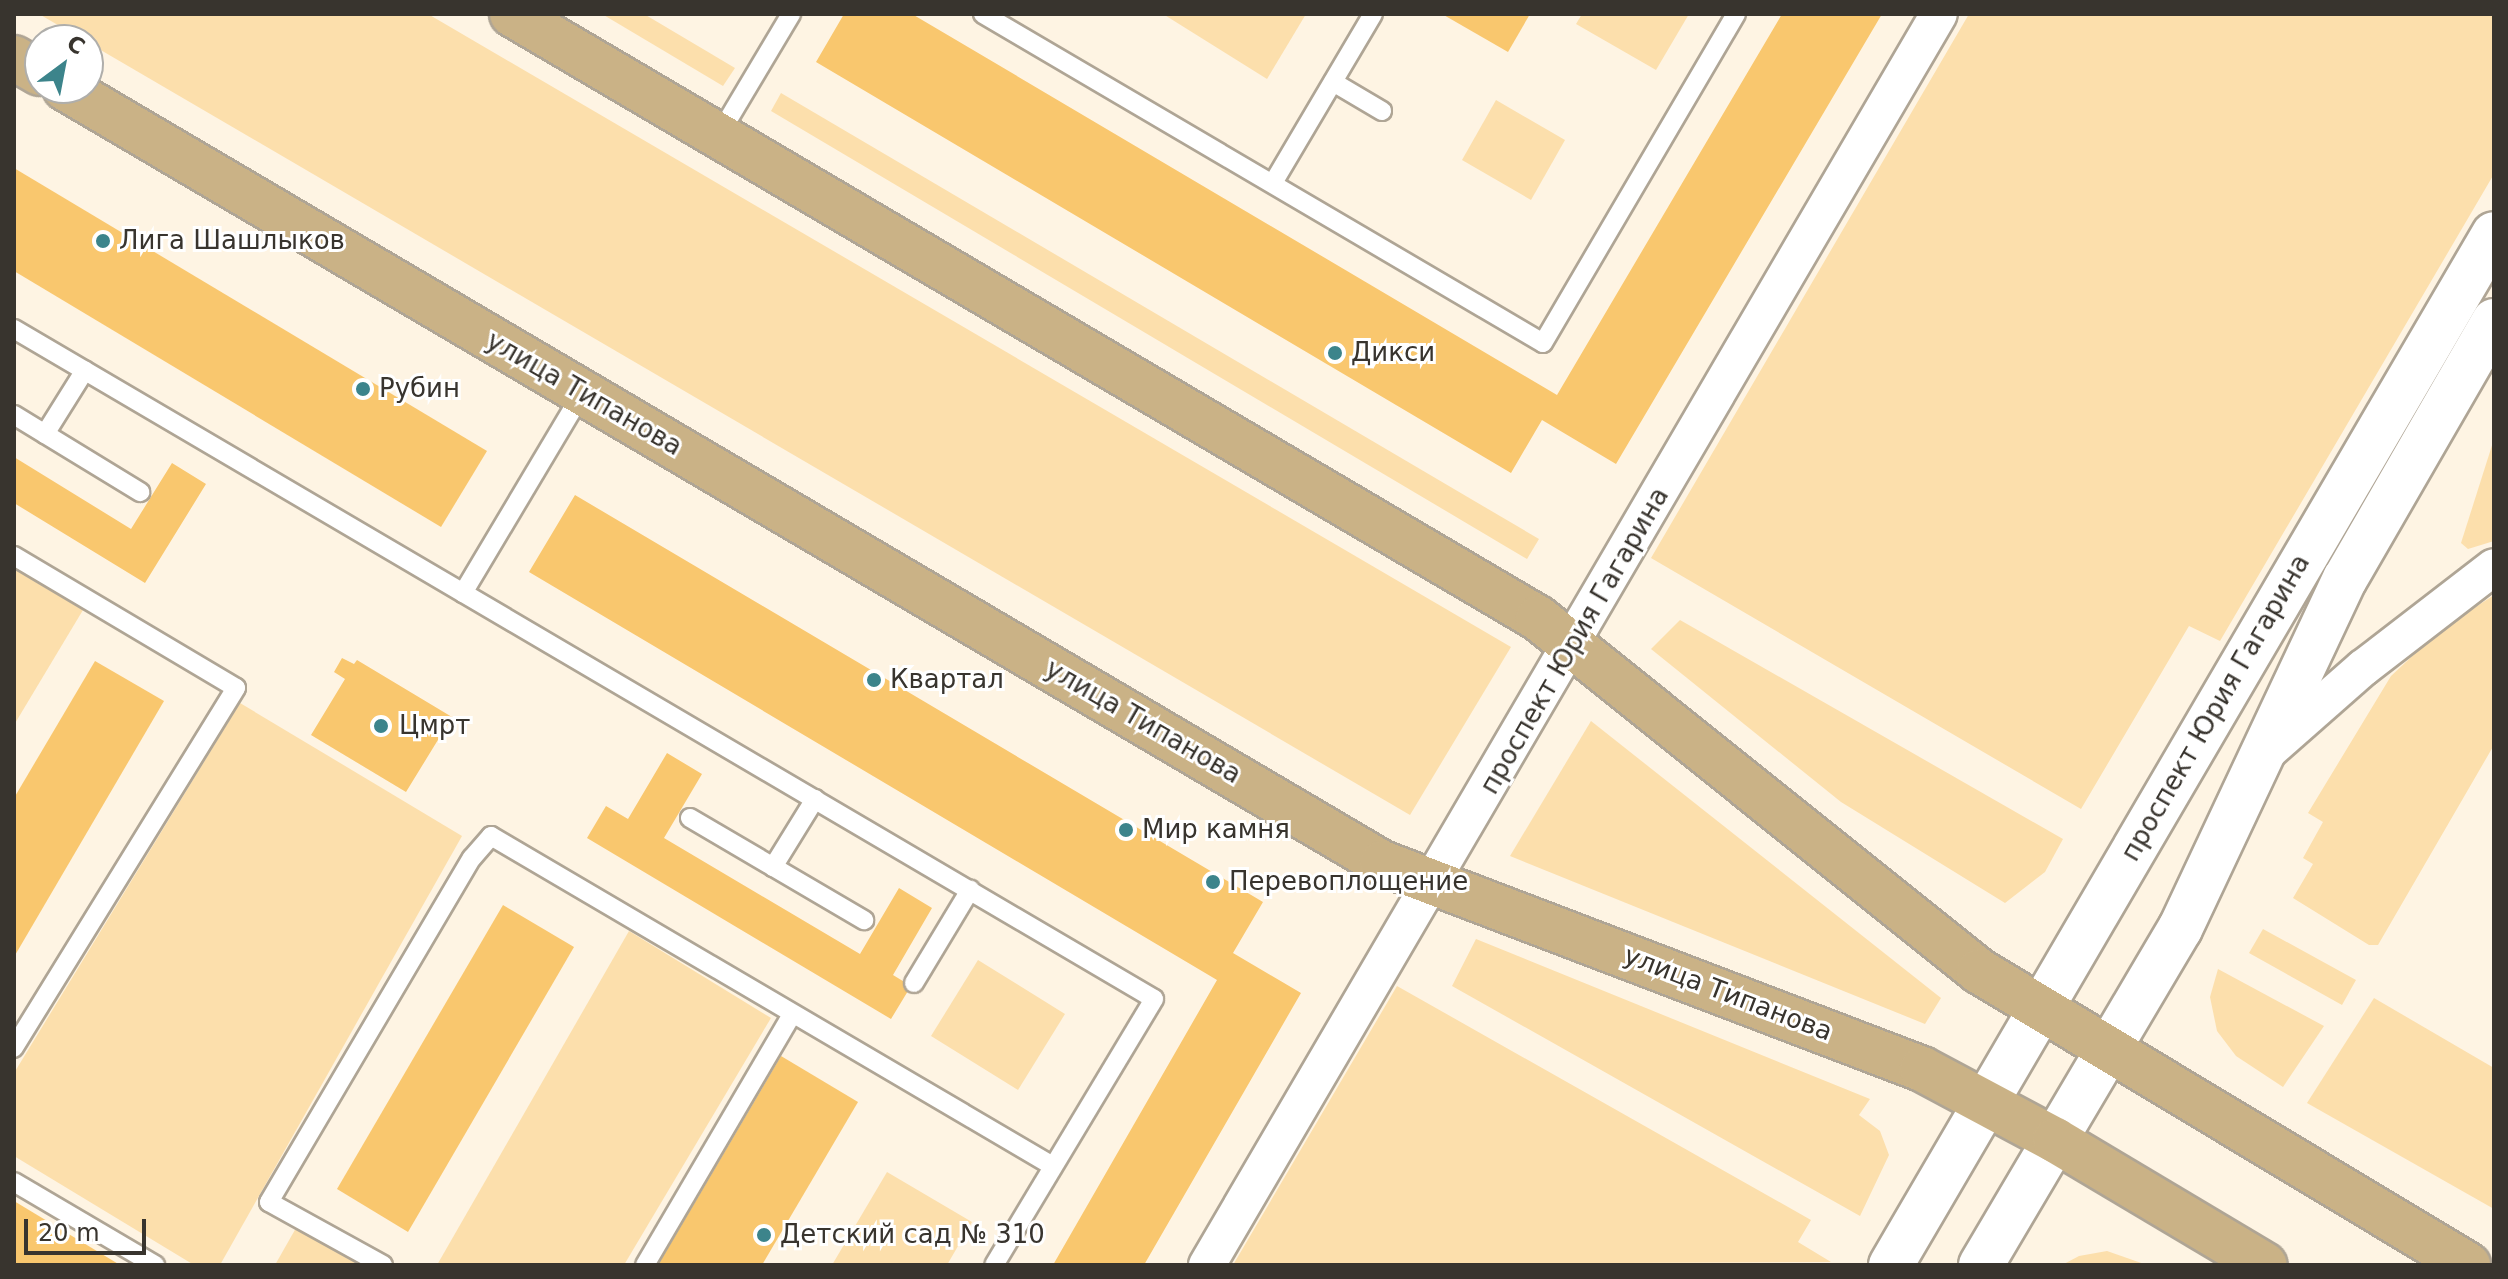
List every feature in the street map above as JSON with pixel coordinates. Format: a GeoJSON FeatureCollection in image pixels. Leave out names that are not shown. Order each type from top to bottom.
{"type":"FeatureCollection","features":[{"type":"Feature","properties":{"kind":"main road"},"geometry":{"type":"LineString","coordinates":[[512,14],[1538,618],[1979,971],[2107,1052],[2475,1262]]}},
{"type":"Feature","properties":{"kind":"main road","name":"улица Типанова"},"geometry":{"type":"LineString","coordinates":[[92,104],[1382,863],[1922,1069],[2055,1140],[2265,1265]]}},
{"type":"Feature","properties":{"kind":"main road","name":"проспект Юрия Гагарина"},"geometry":{"type":"LineString","coordinates":[[1891,1265],[2494,234]]}},
{"type":"Feature","properties":{"kind":"main road","name":"проспект Юрия Гагарина"},"geometry":{"type":"LineString","coordinates":[[1981,1265],[2180,929],[2345,579],[2494,321]]}},
{"type":"Feature","properties":{"kind":"street","name":"проспект Юрия Гагарина"},"geometry":{"type":"LineString","coordinates":[[1207,1265],[1573,646],[1939,14]]}},
{"type":"Feature","properties":{"kind":"street","name":"проспект Юрия Гагарина"},"geometry":{"type":"LineString","coordinates":[[2264,755],[2363,668],[2494,567]]}},
{"type":"Feature","properties":{"kind":"lane"},"geometry":{"type":"LineString","coordinates":[[718,136],[791,14]]}},
{"type":"Feature","properties":{"kind":"lane"},"geometry":{"type":"LineString","coordinates":[[983,14],[1543,343],[1736,14]]}},
{"type":"Feature","properties":{"kind":"lane"},"geometry":{"type":"LineString","coordinates":[[1273,183],[1373,14]]}},
{"type":"Feature","properties":{"kind":"lane"},"geometry":{"type":"LineString","coordinates":[[1333,82],[1382,111]]}},
{"type":"Feature","properties":{"kind":"lane"},"geometry":{"type":"LineString","coordinates":[[14,329],[1154,999],[1051,1165],[994,1265]]}},
{"type":"Feature","properties":{"kind":"lane"},"geometry":{"type":"LineString","coordinates":[[45,434],[85,370]]}},
{"type":"Feature","properties":{"kind":"lane"},"geometry":{"type":"LineString","coordinates":[[463,593],[582,392]]}},
{"type":"Feature","properties":{"kind":"lane"},"geometry":{"type":"LineString","coordinates":[[14,415],[140,492]]}},
{"type":"Feature","properties":{"kind":"lane"},"geometry":{"type":"LineString","coordinates":[[14,556],[236,688],[14,1048]]}},
{"type":"Feature","properties":{"kind":"lane"},"geometry":{"type":"LineString","coordinates":[[773,867],[815,799]]}},
{"type":"Feature","properties":{"kind":"lane"},"geometry":{"type":"LineString","coordinates":[[690,818],[864,920]]}},
{"type":"Feature","properties":{"kind":"lane"},"geometry":{"type":"LineString","coordinates":[[383,1265],[269,1202],[472,858],[491,836],[791,1016],[1051,1165]]}},
{"type":"Feature","properties":{"kind":"lane"},"geometry":{"type":"LineString","coordinates":[[914,983],[970,890]]}},
{"type":"Feature","properties":{"kind":"lane"},"geometry":{"type":"LineString","coordinates":[[645,1265],[791,1016]]}},
{"type":"Feature","properties":{"kind":"lane"},"geometry":{"type":"LineString","coordinates":[[14,1182],[155,1265]]}},
{"type":"Feature","properties":{"kind":"shaded area"},"geometry":{"type":"Polygon","coordinates":[[[39,14],[428,14],[1511,647],[1410,815],[104,52],[104,24],[56,24],[39,14]]]}},
{"type":"Feature","properties":{"kind":"shaded area"},"geometry":{"type":"Polygon","coordinates":[[[602,14],[644,14],[735,68],[723,86],[602,14]]]}},
{"type":"Feature","properties":{"kind":"shaded area"},"geometry":{"type":"Polygon","coordinates":[[[1163,14],[1306,14],[1267,79],[1163,14]]]}},
{"type":"Feature","properties":{"kind":"shaded area"},"geometry":{"type":"Polygon","coordinates":[[[1582,14],[1689,14],[1656,70],[1576,24],[1582,14]]]}},
{"type":"Feature","properties":{"kind":"shaded area"},"geometry":{"type":"Polygon","coordinates":[[[1969,14],[2494,14],[2494,174],[2220,641],[2189,626],[2081,809],[1651,558],[1969,14]]]}},
{"type":"Feature","properties":{"kind":"shaded area"},"geometry":{"type":"Polygon","coordinates":[[[781,93],[1539,539],[1527,559],[771,111],[781,93]]]}},
{"type":"Feature","properties":{"kind":"shaded area"},"geometry":{"type":"Polygon","coordinates":[[[1496,100],[1565,140],[1531,200],[1462,160],[1496,100]]]}},
{"type":"Feature","properties":{"kind":"shaded area"},"geometry":{"type":"Polygon","coordinates":[[[2494,439],[2494,541],[2468,549],[2461,543],[2494,439]]]}},
{"type":"Feature","properties":{"kind":"shaded area"},"geometry":{"type":"Polygon","coordinates":[[[14,569],[83,610],[14,725],[14,569]]]}},
{"type":"Feature","properties":{"kind":"shaded area"},"geometry":{"type":"Polygon","coordinates":[[[2494,595],[2494,745],[2378,945],[2369,945],[2293,898],[2313,864],[2303,858],[2323,822],[2308,813],[2391,676],[2439,631],[2494,595]]]}},
{"type":"Feature","properties":{"kind":"shaded area"},"geometry":{"type":"Polygon","coordinates":[[[1680,620],[2063,839],[2045,872],[2005,903],[1841,802],[1651,649],[1680,620]]]}},
{"type":"Feature","properties":{"kind":"shaded area"},"geometry":{"type":"Polygon","coordinates":[[[240,703],[462,836],[220,1265],[194,1265],[14,1156],[14,1073],[240,703]]]}},
{"type":"Feature","properties":{"kind":"shaded area"},"geometry":{"type":"Polygon","coordinates":[[[1591,721],[1941,998],[1925,1024],[1510,856],[1591,721]]]}},
{"type":"Feature","properties":{"kind":"shaded area"},"geometry":{"type":"Polygon","coordinates":[[[2263,929],[2356,980],[2342,1005],[2249,953],[2263,929]]]}},
{"type":"Feature","properties":{"kind":"shaded area"},"geometry":{"type":"Polygon","coordinates":[[[629,931],[771,1018],[624,1265],[437,1265],[629,931]]]}},
{"type":"Feature","properties":{"kind":"shaded area"},"geometry":{"type":"Polygon","coordinates":[[[1476,939],[1870,1099],[1859,1115],[1880,1131],[1889,1155],[1860,1216],[1452,986],[1476,939]]]}},
{"type":"Feature","properties":{"kind":"shaded area"},"geometry":{"type":"Polygon","coordinates":[[[978,960],[1065,1014],[1018,1090],[931,1036],[978,960]]]}},
{"type":"Feature","properties":{"kind":"shaded area"},"geometry":{"type":"Polygon","coordinates":[[[2218,969],[2324,1026],[2283,1087],[2236,1056],[2217,1031],[2210,997],[2218,969]]]}},
{"type":"Feature","properties":{"kind":"shaded area"},"geometry":{"type":"Polygon","coordinates":[[[1397,986],[1811,1220],[1798,1242],[1831,1262],[1233,1265],[1397,986]]]}},
{"type":"Feature","properties":{"kind":"shaded area"},"geometry":{"type":"Polygon","coordinates":[[[2374,998],[2494,1068],[2494,1209],[2307,1103],[2374,998]]]}},
{"type":"Feature","properties":{"kind":"shaded area"},"geometry":{"type":"Polygon","coordinates":[[[887,1172],[972,1222],[947,1265],[832,1265],[887,1172]]]}},
{"type":"Feature","properties":{"kind":"shaded area"},"geometry":{"type":"Polygon","coordinates":[[[296,1228],[360,1265],[275,1265],[296,1228]]]}},
{"type":"Feature","properties":{"kind":"shaded area"},"geometry":{"type":"Polygon","coordinates":[[[2107,1251],[2147,1265],[2062,1265],[2079,1256],[2107,1251]]]}},
{"type":"Feature","properties":{"kind":"building"},"geometry":{"type":"Polygon","coordinates":[[[844,14],[912,14],[1557,395],[1782,14],[1882,14],[1616,464],[1542,420],[1511,473],[816,62],[844,14]]]}},
{"type":"Feature","properties":{"kind":"building"},"geometry":{"type":"Polygon","coordinates":[[[1442,14],[1530,14],[1508,52],[1442,14]]]}},
{"type":"Feature","properties":{"kind":"building"},"geometry":{"type":"Polygon","coordinates":[[[14,168],[487,451],[441,527],[14,271],[14,168]]]}},
{"type":"Feature","properties":{"kind":"building"},"geometry":{"type":"Polygon","coordinates":[[[14,457],[131,529],[172,463],[206,484],[145,583],[14,503],[14,457]]]}},
{"type":"Feature","properties":{"kind":"building"},"geometry":{"type":"Polygon","coordinates":[[[575,495],[1263,902],[1233,953],[1301,993],[1144,1265],[1053,1265],[1217,980],[529,572],[575,495]]]}},
{"type":"Feature","properties":{"kind":"building","name":"Цмрт"},"geometry":{"type":"Polygon","coordinates":[[[342,658],[354,664],[357,660],[452,717],[406,792],[311,735],[345,679],[334,672],[342,658]]]}},
{"type":"Feature","properties":{"kind":"building"},"geometry":{"type":"Polygon","coordinates":[[[95,661],[164,701],[14,957],[14,798],[95,661]]]}},
{"type":"Feature","properties":{"kind":"building"},"geometry":{"type":"Polygon","coordinates":[[[667,753],[702,774],[664,838],[860,954],[899,888],[932,908],[893,975],[911,986],[891,1019],[587,838],[606,806],[628,819],[667,753]]]}},
{"type":"Feature","properties":{"kind":"building"},"geometry":{"type":"Polygon","coordinates":[[[503,905],[574,947],[408,1232],[337,1189],[503,905]]]}},
{"type":"Feature","properties":{"kind":"building"},"geometry":{"type":"Polygon","coordinates":[[[781,1056],[858,1102],[762,1265],[658,1265],[781,1056]]]}},
{"type":"Feature","properties":{"kind":"building"},"geometry":{"type":"Polygon","coordinates":[[[14,1201],[120,1265],[14,1265],[14,1201]]]}},
{"type":"Feature","properties":{"kind":"place","name":"Лига Шашлыков"},"geometry":{"type":"Point","coordinates":[103,241]}},
{"type":"Feature","properties":{"kind":"place","name":"Дикси"},"geometry":{"type":"Point","coordinates":[1335,353]}},
{"type":"Feature","properties":{"kind":"place","name":"Рубин"},"geometry":{"type":"Point","coordinates":[363,389]}},
{"type":"Feature","properties":{"kind":"place","name":"Квартал"},"geometry":{"type":"Point","coordinates":[874,680]}},
{"type":"Feature","properties":{"kind":"place","name":"Цмрт"},"geometry":{"type":"Point","coordinates":[381,726]}},
{"type":"Feature","properties":{"kind":"place","name":"Мир камня"},"geometry":{"type":"Point","coordinates":[1126,830]}},
{"type":"Feature","properties":{"kind":"place","name":"Перевоплощение"},"geometry":{"type":"Point","coordinates":[1213,882]}},
{"type":"Feature","properties":{"kind":"place","name":"Детский сад № 310"},"geometry":{"type":"Point","coordinates":[764,1235]}}]}
